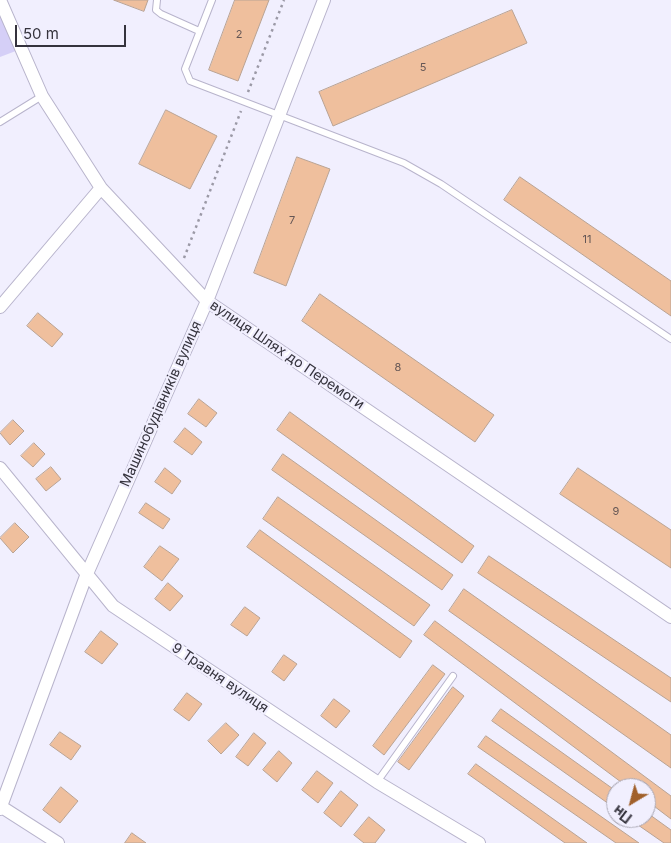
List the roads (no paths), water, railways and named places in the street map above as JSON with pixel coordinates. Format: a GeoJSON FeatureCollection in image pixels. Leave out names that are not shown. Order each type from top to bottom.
{"type":"FeatureCollection","features":[{"type":"Feature","properties":{"kind":"street","name":"вулиця Шлях до Перемоги"},"geometry":{"type":"LineString","coordinates":[[0,0],[42,96],[101,188],[207,301],[671,617]]}},
{"type":"Feature","properties":{"kind":"street","name":"Машинобудівників вулиця"},"geometry":{"type":"LineString","coordinates":[[0,807],[86,576],[207,301],[324,0]]}},
{"type":"Feature","properties":{"kind":"street"},"geometry":{"type":"LineString","coordinates":[[0,308],[101,188]]}},
{"type":"Feature","properties":{"kind":"street","name":"9 Травня вулиця"},"geometry":{"type":"LineString","coordinates":[[0,468],[86,576],[113,606],[377,782],[480,843]]}},
{"type":"Feature","properties":{"kind":"street"},"geometry":{"type":"LineString","coordinates":[[0,807],[58,843]]}},
{"type":"Feature","properties":{"kind":"lane"},"geometry":{"type":"LineString","coordinates":[[157,0],[156,10],[161,14],[199,32]]}},
{"type":"Feature","properties":{"kind":"lane"},"geometry":{"type":"LineString","coordinates":[[212,0],[185,68],[190,81],[404,163],[441,184],[671,339]]}},
{"type":"Feature","properties":{"kind":"lane"},"geometry":{"type":"LineString","coordinates":[[0,122],[42,96]]}},
{"type":"Feature","properties":{"kind":"lane"},"geometry":{"type":"LineString","coordinates":[[377,782],[453,676]]}}]}
